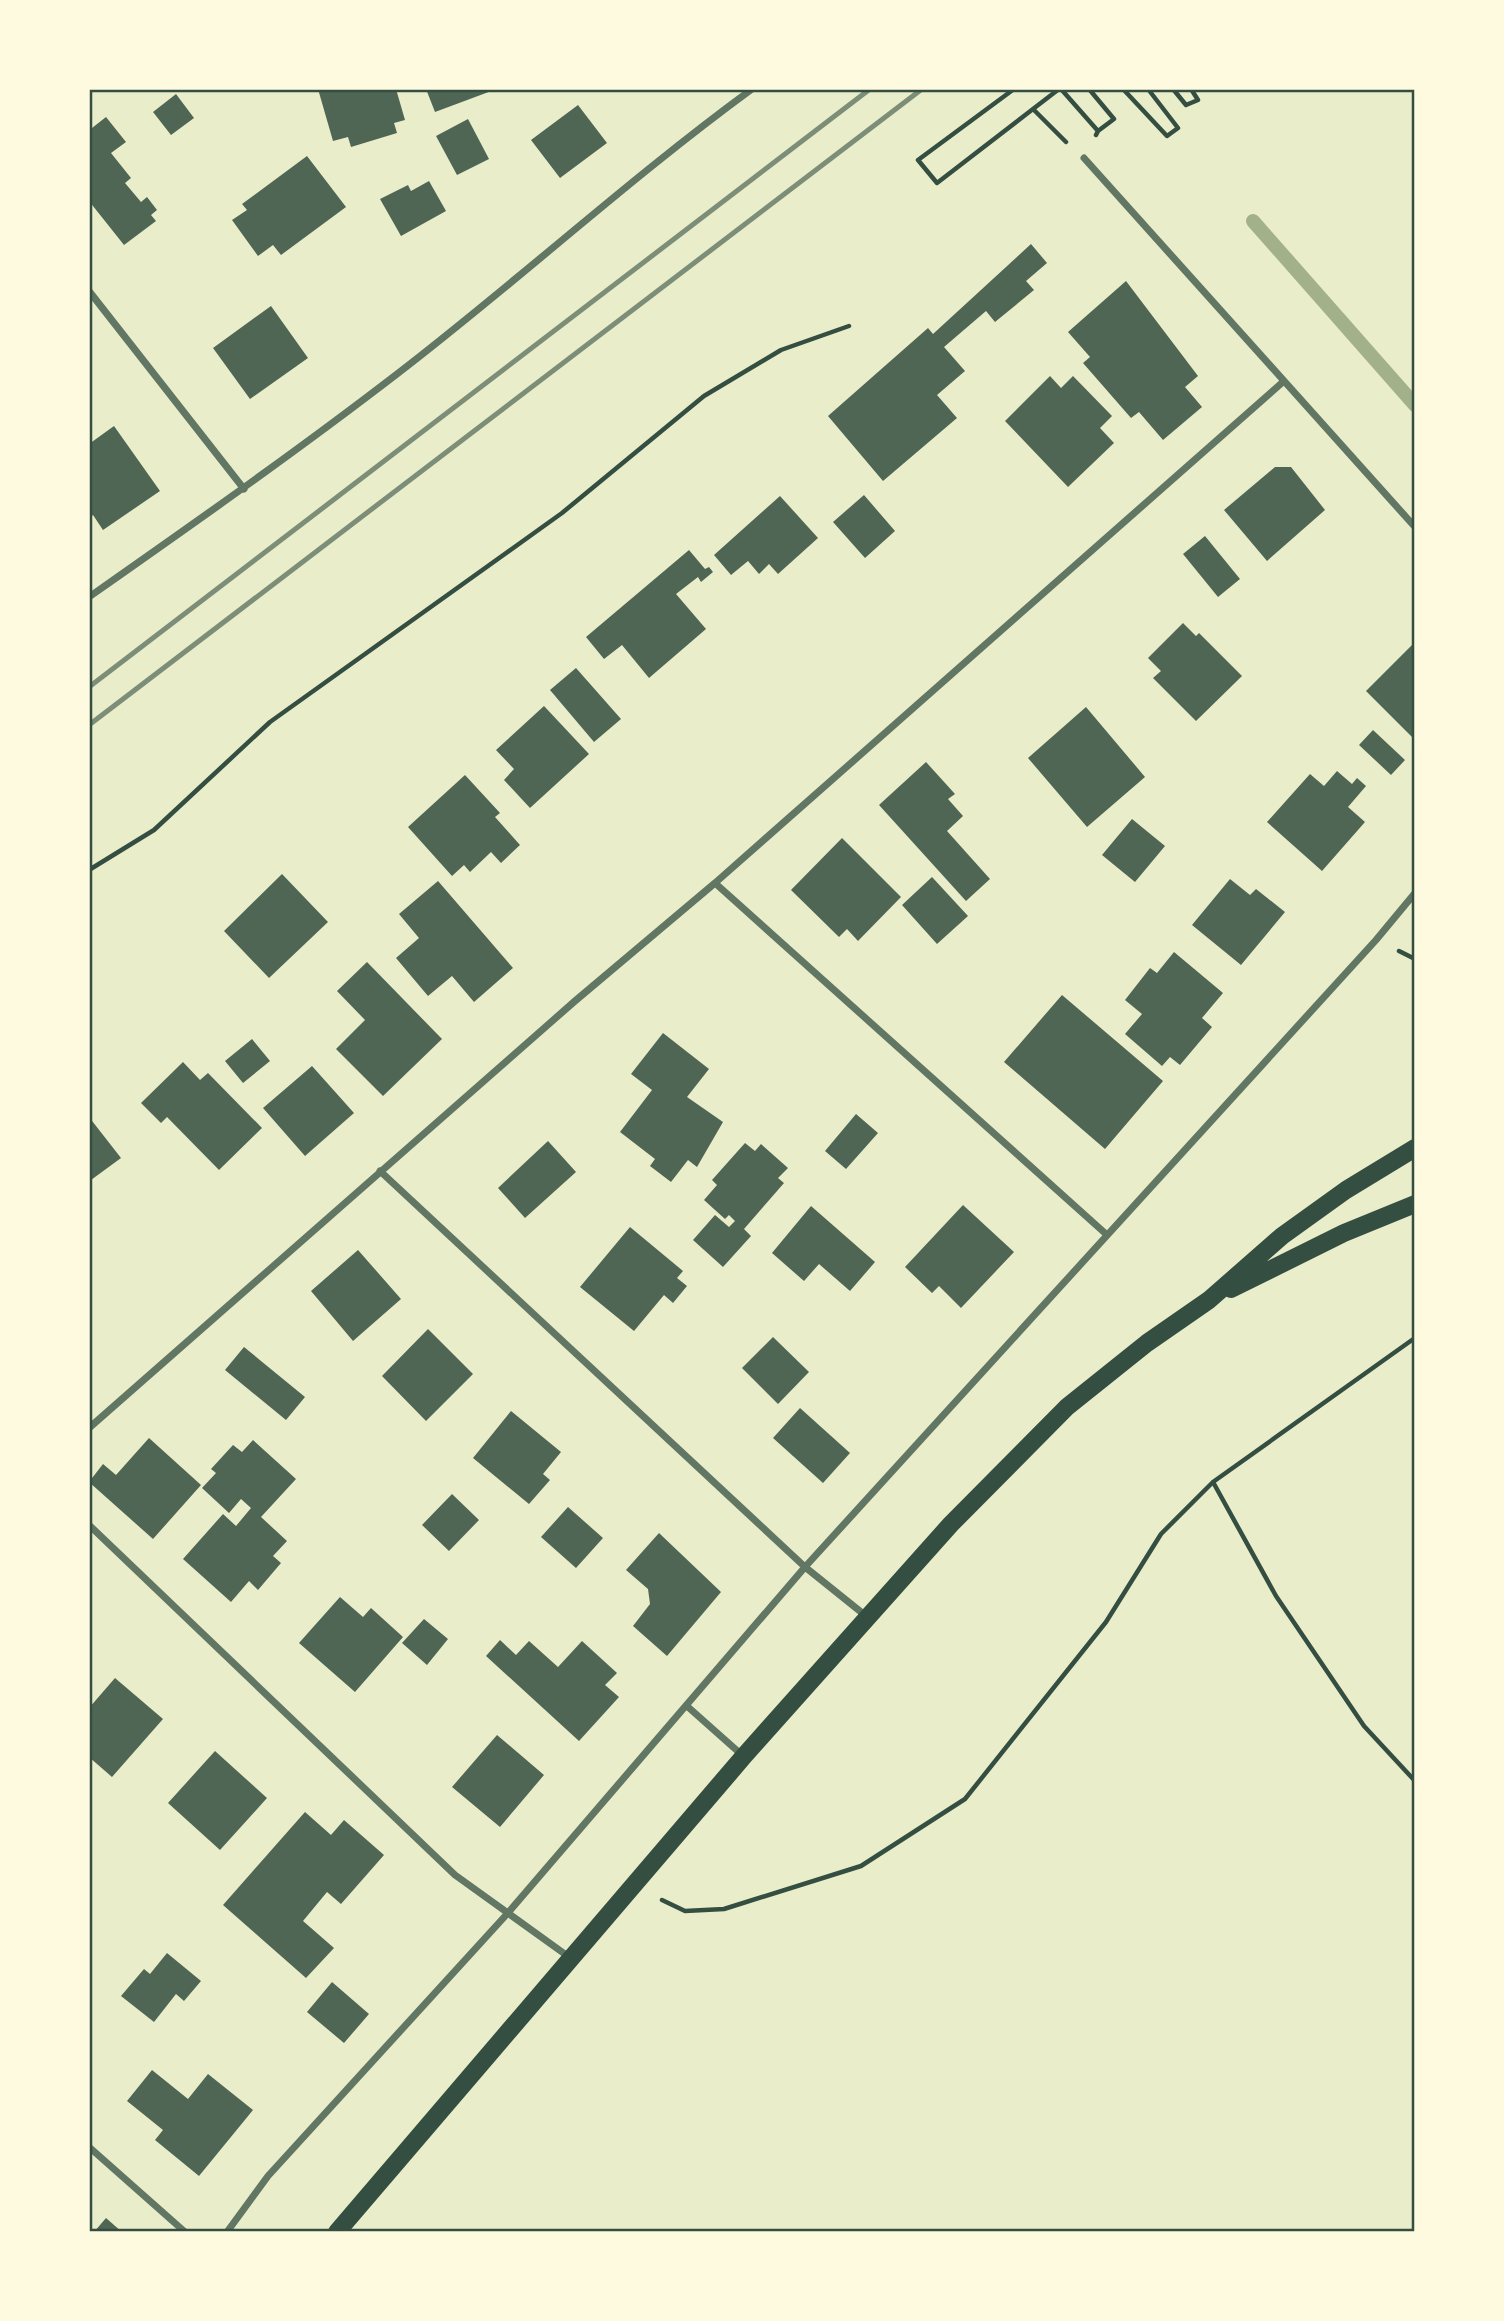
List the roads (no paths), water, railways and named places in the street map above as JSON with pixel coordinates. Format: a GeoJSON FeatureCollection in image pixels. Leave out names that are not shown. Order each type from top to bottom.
{"type":"FeatureCollection","features":[{"type":"Feature","properties":{"kind":"main road"},"geometry":{"type":"LineString","coordinates":[[337,2232],[744,1756],[866,1616],[951,1524],[1068,1407],[1147,1343],[1209,1300],[1303,1221],[1346,1189],[1415,1148]]}},
{"type":"Feature","properties":{"kind":"main road"},"geometry":{"type":"LineString","coordinates":[[1209,1300],[1345,1233],[1415,1204]]}},
{"type":"Feature","properties":{"kind":"street"},"geometry":{"type":"LineString","coordinates":[[89,597],[244,489],[399,372],[676,145],[752,89]]}},
{"type":"Feature","properties":{"kind":"street"},"geometry":{"type":"LineString","coordinates":[[1083,158],[1415,527]]}},
{"type":"Feature","properties":{"kind":"street"},"geometry":{"type":"LineString","coordinates":[[89,291],[244,489]]}},
{"type":"Feature","properties":{"kind":"street"},"geometry":{"type":"LineString","coordinates":[[89,1428],[380,1171],[715,883],[1284,382]]}},
{"type":"Feature","properties":{"kind":"street"},"geometry":{"type":"LineString","coordinates":[[715,883],[1106,1234]]}},
{"type":"Feature","properties":{"kind":"street"},"geometry":{"type":"LineString","coordinates":[[227,2232],[268,2176],[507,1914],[688,1707],[805,1567],[1376,940],[1415,893]]}},
{"type":"Feature","properties":{"kind":"street"},"geometry":{"type":"LineString","coordinates":[[380,1171],[805,1567],[866,1616]]}},
{"type":"Feature","properties":{"kind":"street"},"geometry":{"type":"LineString","coordinates":[[89,1525],[455,1875],[572,1958]]}},
{"type":"Feature","properties":{"kind":"street"},"geometry":{"type":"LineString","coordinates":[[688,1707],[744,1756]]}},
{"type":"Feature","properties":{"kind":"street"},"geometry":{"type":"LineString","coordinates":[[89,2147],[185,2232]]}},
{"type":"Feature","properties":{"kind":"waterway"},"geometry":{"type":"LineString","coordinates":[[1253,221],[1415,405]]}},
{"type":"Feature","properties":{"kind":"railway"},"geometry":{"type":"LineString","coordinates":[[89,687],[870,89]]}},
{"type":"Feature","properties":{"kind":"railway"},"geometry":{"type":"LineString","coordinates":[[89,725],[922,89]]}}]}
